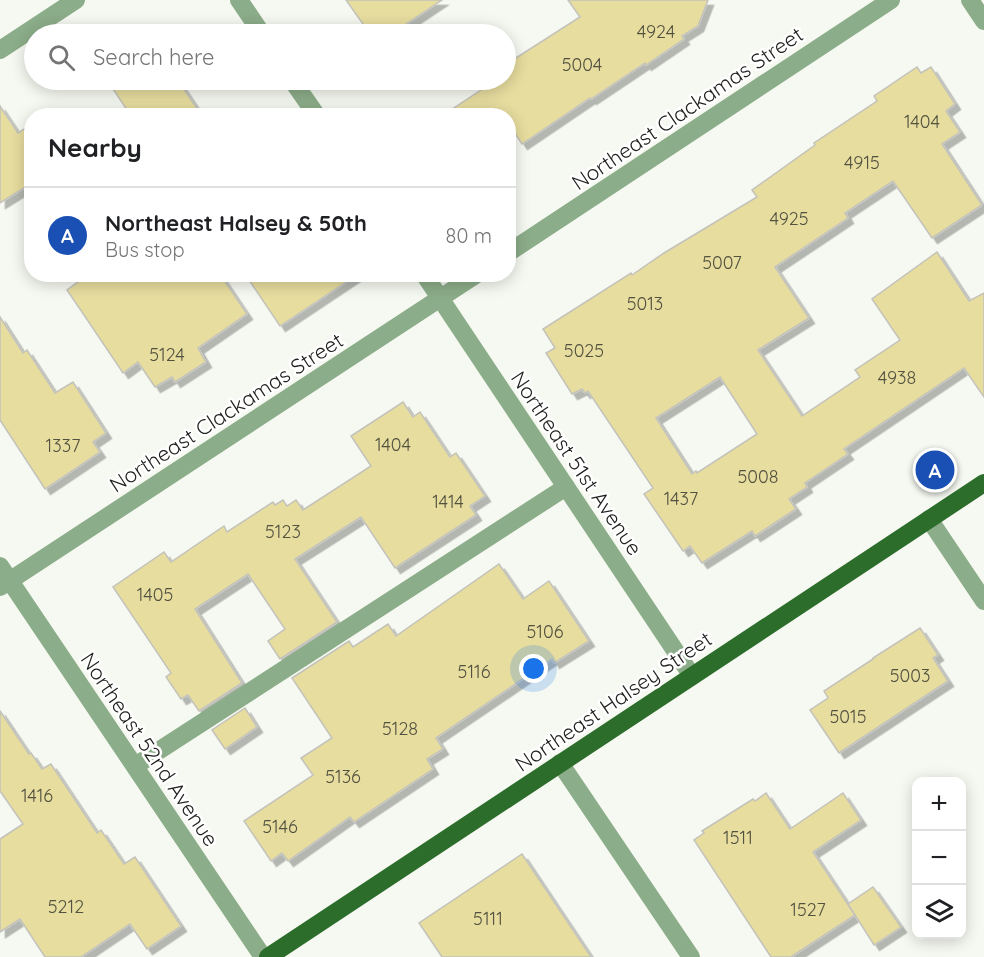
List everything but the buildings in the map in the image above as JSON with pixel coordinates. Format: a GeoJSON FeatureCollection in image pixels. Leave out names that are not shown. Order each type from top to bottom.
{"type":"FeatureCollection","features":[{"type":"Feature","properties":{"kind":"main road","name":"Northeast Halsey Street"},"geometry":{"type":"LineString","coordinates":[[268,957],[984,483]]}},
{"type":"Feature","properties":{"kind":"street"},"geometry":{"type":"LineString","coordinates":[[40,24],[76,0]]}},
{"type":"Feature","properties":{"kind":"street"},"geometry":{"type":"LineString","coordinates":[[238,0],[255,24]]}},
{"type":"Feature","properties":{"kind":"street","name":"Northeast Clackamas Street"},"geometry":{"type":"LineString","coordinates":[[516,248],[891,0]]}},
{"type":"Feature","properties":{"kind":"street"},"geometry":{"type":"LineString","coordinates":[[970,0],[984,21]]}},
{"type":"Feature","properties":{"kind":"street"},"geometry":{"type":"LineString","coordinates":[[0,50],[24,34]]}},
{"type":"Feature","properties":{"kind":"street"},"geometry":{"type":"LineString","coordinates":[[299,90],[311,108]]}},
{"type":"Feature","properties":{"kind":"street","name":"Northeast 51st Avenue"},"geometry":{"type":"LineString","coordinates":[[429,282],[692,676]]}},
{"type":"Feature","properties":{"kind":"street","name":"Northeast Clackamas Street"},"geometry":{"type":"LineString","coordinates":[[3,578],[465,282]]}},
{"type":"Feature","properties":{"kind":"street"},"geometry":{"type":"LineString","coordinates":[[135,766],[566,487]]}},
{"type":"Feature","properties":{"kind":"street"},"geometry":{"type":"LineString","coordinates":[[929,519],[984,601]]}},
{"type":"Feature","properties":{"kind":"street","name":"Northeast 52nd Avenue"},"geometry":{"type":"LineString","coordinates":[[3,578],[135,766],[263,957]]}},
{"type":"Feature","properties":{"kind":"street"},"geometry":{"type":"LineString","coordinates":[[560,763],[691,957]]}},
{"type":"Feature","properties":{"kind":"place","name":"Northeast Halsey & 50th"},"geometry":{"type":"Point","coordinates":[935,470]}}]}
